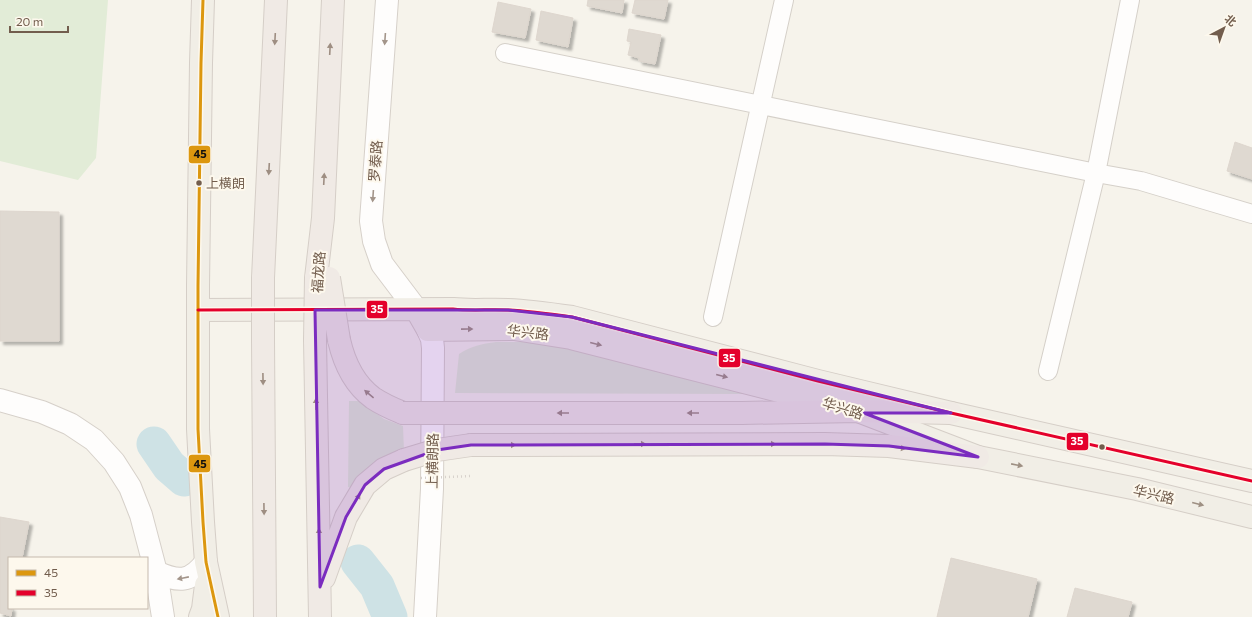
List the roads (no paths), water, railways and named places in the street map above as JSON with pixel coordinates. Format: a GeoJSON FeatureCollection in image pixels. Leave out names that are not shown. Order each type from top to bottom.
{"type":"FeatureCollection","features":[{"type":"Feature","properties":{"kind":"highway"},"geometry":{"type":"LineString","coordinates":[[265,617],[264,278],[276,0]]}},
{"type":"Feature","properties":{"kind":"highway","name":"福龙路"},"geometry":{"type":"LineString","coordinates":[[320,617],[315,340],[323,278],[323,218],[333,0]]}},
{"type":"Feature","properties":{"kind":"highway"},"geometry":{"type":"LineString","coordinates":[[323,278],[342,355],[348,368],[363,389],[372,397],[382,404],[403,413],[742,413],[858,411],[951,413]]}},
{"type":"Feature","properties":{"kind":"highway"},"geometry":{"type":"LineString","coordinates":[[320,587],[346,517],[356,499],[366,486],[384,469],[404,460],[437,450],[471,445],[825,444],[889,446],[978,457]]}},
{"type":"Feature","properties":{"kind":"main road"},"geometry":{"type":"LineString","coordinates":[[200,617],[203,609],[206,589],[206,562],[198,428],[201,63],[204,0]]}},
{"type":"Feature","properties":{"kind":"main road","name":"上横朗路"},"geometry":{"type":"LineString","coordinates":[[416,309],[428,330]]}},
{"type":"Feature","properties":{"kind":"main road","name":"华兴路"},"geometry":{"type":"LineString","coordinates":[[198,310],[508,310],[572,317],[818,381],[951,413],[1252,481]]}},
{"type":"Feature","properties":{"kind":"main road","name":"华兴路"},"geometry":{"type":"LineString","coordinates":[[428,330],[514,329],[571,338],[858,411],[978,457],[1136,489],[1252,518]]}},
{"type":"Feature","properties":{"kind":"main road"},"geometry":{"type":"LineString","coordinates":[[206,562],[218,617]]}},
{"type":"Feature","properties":{"kind":"street","name":"罗泰路"},"geometry":{"type":"LineString","coordinates":[[387,0],[371,221],[374,241],[382,264],[416,309]]}},
{"type":"Feature","properties":{"kind":"street"},"geometry":{"type":"LineString","coordinates":[[713,317],[784,0]]}},
{"type":"Feature","properties":{"kind":"street"},"geometry":{"type":"LineString","coordinates":[[1048,370],[1096,173],[1130,0]]}},
{"type":"Feature","properties":{"kind":"street"},"geometry":{"type":"LineString","coordinates":[[505,53],[760,106],[1141,181],[1252,214]]}},
{"type":"Feature","properties":{"kind":"street","name":"上横朗路"},"geometry":{"type":"LineString","coordinates":[[425,617],[432,474],[433,348],[432,339],[428,330]]}},
{"type":"Feature","properties":{"kind":"street"},"geometry":{"type":"LineString","coordinates":[[0,400],[42,412],[70,424],[94,440],[114,462],[130,487],[141,515],[156,572],[163,617]]}},
{"type":"Feature","properties":{"kind":"street"},"geometry":{"type":"LineString","coordinates":[[156,572],[170,579],[182,579],[192,576],[200,571],[206,562]]}},
{"type":"Feature","properties":{"kind":"waterway"},"geometry":{"type":"LineString","coordinates":[[154,444],[169,466],[184,479]]}},
{"type":"Feature","properties":{"kind":"waterway"},"geometry":{"type":"LineString","coordinates":[[358,562],[377,586],[390,617]]}},
{"type":"Feature","properties":{"kind":"place","name":"上横朗"},"geometry":{"type":"Point","coordinates":[199,183]}}]}
